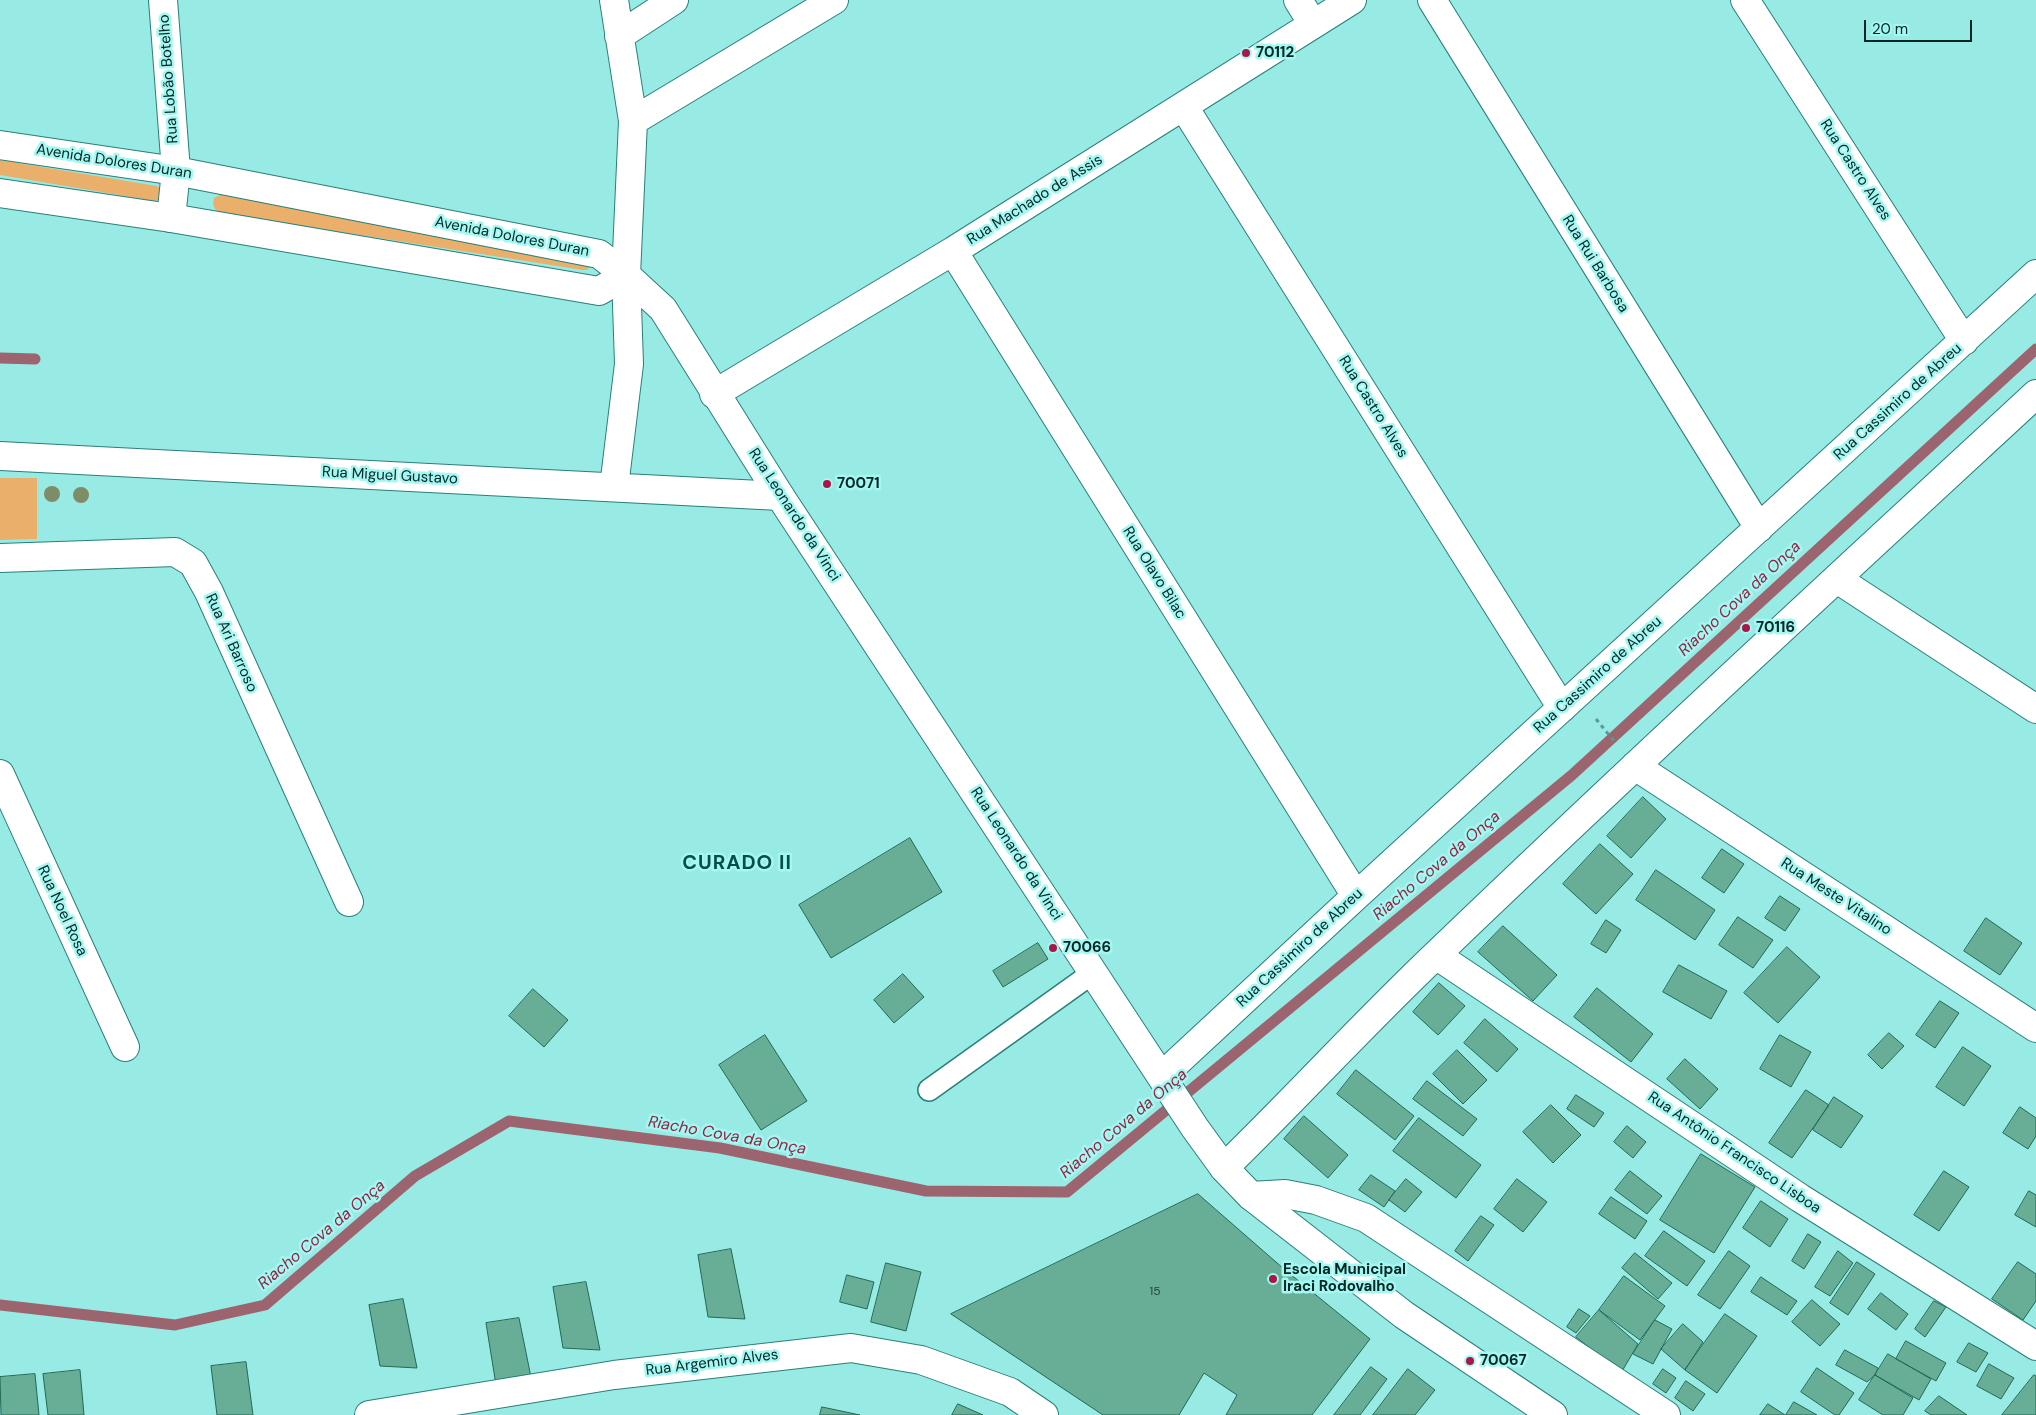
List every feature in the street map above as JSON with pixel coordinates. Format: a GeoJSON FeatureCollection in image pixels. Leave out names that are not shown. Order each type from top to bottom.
{"type":"FeatureCollection","features":[{"type":"Feature","properties":{"kind":"street","name":"Rua Lobão Botelho"},"geometry":{"type":"LineString","coordinates":[[163,0],[176,171],[171,218]]}},
{"type":"Feature","properties":{"kind":"street"},"geometry":{"type":"LineString","coordinates":[[614,0],[633,122],[626,275],[629,364],[614,487]]}},
{"type":"Feature","properties":{"kind":"street"},"geometry":{"type":"LineString","coordinates":[[619,36],[674,0]]}},
{"type":"Feature","properties":{"kind":"street"},"geometry":{"type":"LineString","coordinates":[[633,122],[834,0]]}},
{"type":"Feature","properties":{"kind":"street"},"geometry":{"type":"LineString","coordinates":[[1298,0],[1313,24]]}},
{"type":"Feature","properties":{"kind":"street","name":"Rua Machado de Assis"},"geometry":{"type":"LineString","coordinates":[[714,394],[953,251],[1352,0]]}},
{"type":"Feature","properties":{"kind":"street","name":"Rua Rui Barbosa"},"geometry":{"type":"LineString","coordinates":[[1432,0],[1759,528]]}},
{"type":"Feature","properties":{"kind":"street","name":"Rua Castro Alves"},"geometry":{"type":"LineString","coordinates":[[1745,0],[1964,341]]}},
{"type":"Feature","properties":{"kind":"street","name":"Rua Castro Alves"},"geometry":{"type":"LineString","coordinates":[[1184,107],[1562,708]]}},
{"type":"Feature","properties":{"kind":"street","name":"Avenida Dolores Duran"},"geometry":{"type":"LineString","coordinates":[[0,144],[176,171],[599,254],[626,275]]}},
{"type":"Feature","properties":{"kind":"street"},"geometry":{"type":"LineString","coordinates":[[0,193],[171,218],[599,291],[626,275]]}},
{"type":"Feature","properties":{"kind":"street","name":"Rua Olavo Bilac"},"geometry":{"type":"LineString","coordinates":[[953,251],[1356,896]]}},
{"type":"Feature","properties":{"kind":"street","name":"Rua Cassimiro de Abreu"},"geometry":{"type":"LineString","coordinates":[[1168,1085],[1356,896],[2036,274]]}},
{"type":"Feature","properties":{"kind":"street","name":"Rua Leonardo da Vinci"},"geometry":{"type":"LineString","coordinates":[[626,275],[663,309],[714,394],[780,496],[1195,1128],[1224,1168],[1251,1196],[1404,1315],[1553,1415]]}},
{"type":"Feature","properties":{"kind":"street"},"geometry":{"type":"LineString","coordinates":[[1224,1168],[1436,955],[1635,766],[2036,394]]}},
{"type":"Feature","properties":{"kind":"street","name":"Rua Miguel Gustavo"},"geometry":{"type":"LineString","coordinates":[[0,456],[780,496]]}},
{"type":"Feature","properties":{"kind":"street","name":"Rua Ari Barroso"},"geometry":{"type":"LineString","coordinates":[[0,558],[175,552],[193,563],[209,592],[349,902]]}},
{"type":"Feature","properties":{"kind":"street"},"geometry":{"type":"LineString","coordinates":[[1837,579],[2036,709]]}},
{"type":"Feature","properties":{"kind":"street","name":"Rua Meste Vitalino"},"geometry":{"type":"LineString","coordinates":[[1635,766],[2036,1028]]}},
{"type":"Feature","properties":{"kind":"street","name":"Rua Noel Rosa"},"geometry":{"type":"LineString","coordinates":[[0,774],[125,1047]]}},
{"type":"Feature","properties":{"kind":"street","name":"Rua Antônio Francisco Lisboa"},"geometry":{"type":"LineString","coordinates":[[1436,955],[1800,1198],[2036,1346]]}},
{"type":"Feature","properties":{"kind":"street"},"geometry":{"type":"LineString","coordinates":[[1251,1196],[1285,1194],[1324,1203],[1366,1218],[1666,1415]]}},
{"type":"Feature","properties":{"kind":"street","name":"Rua Argemiro Alves"},"geometry":{"type":"LineString","coordinates":[[369,1415],[474,1406],[614,1375],[851,1348],[920,1360],[1010,1392],[1044,1415]]}},
{"type":"Feature","properties":{"kind":"lane"},"geometry":{"type":"LineString","coordinates":[[929,1090],[1094,972]]}},
{"type":"Feature","properties":{"kind":"path"},"geometry":{"type":"LineString","coordinates":[[1597,720],[1615,742]]}},
{"type":"Feature","properties":{"kind":"shaded area"},"geometry":{"type":"Polygon","coordinates":[[[0,160],[157,186],[163,190],[160,199],[155,201],[0,175],[0,160]]]}},
{"type":"Feature","properties":{"kind":"shaded area"},"geometry":{"type":"Polygon","coordinates":[[[222,194],[592,265],[587,270],[583,270],[220,213],[213,204],[214,198],[222,194]]]}},
{"type":"Feature","properties":{"kind":"shaded area"},"geometry":{"type":"Polygon","coordinates":[[[0,478],[37,478],[37,539],[0,540],[0,478]]]}},
{"type":"Feature","properties":{"kind":"building"},"geometry":{"type":"Polygon","coordinates":[[[1643,797],[1666,819],[1631,858],[1607,836],[1643,797]]]}},
{"type":"Feature","properties":{"kind":"building"},"geometry":{"type":"Polygon","coordinates":[[[910,838],[942,892],[831,958],[799,905],[910,838]]]}},
{"type":"Feature","properties":{"kind":"building"},"geometry":{"type":"Polygon","coordinates":[[[1600,844],[1633,874],[1596,914],[1563,884],[1600,844]]]}},
{"type":"Feature","properties":{"kind":"building"},"geometry":{"type":"Polygon","coordinates":[[[1722,849],[1744,864],[1724,893],[1702,878],[1722,849]]]}},
{"type":"Feature","properties":{"kind":"building"},"geometry":{"type":"Polygon","coordinates":[[[1656,870],[1715,910],[1695,940],[1636,900],[1656,870]]]}},
{"type":"Feature","properties":{"kind":"building"},"geometry":{"type":"Polygon","coordinates":[[[1780,896],[1800,909],[1785,931],[1765,918],[1780,896]]]}},
{"type":"Feature","properties":{"kind":"building"},"geometry":{"type":"Polygon","coordinates":[[[1738,917],[1773,940],[1753,968],[1719,945],[1738,917]]]}},
{"type":"Feature","properties":{"kind":"building"},"geometry":{"type":"Polygon","coordinates":[[[1986,918],[2022,943],[2000,975],[1964,951],[1986,918]]]}},
{"type":"Feature","properties":{"kind":"building"},"geometry":{"type":"Polygon","coordinates":[[[1606,920],[1621,930],[1606,953],[1591,944],[1606,920]]]}},
{"type":"Feature","properties":{"kind":"building"},"geometry":{"type":"Polygon","coordinates":[[[1503,926],[1557,975],[1533,1001],[1478,952],[1503,926]]]}},
{"type":"Feature","properties":{"kind":"building"},"geometry":{"type":"Polygon","coordinates":[[[1038,943],[1048,959],[1003,987],[993,971],[1038,943]]]}},
{"type":"Feature","properties":{"kind":"building"},"geometry":{"type":"Polygon","coordinates":[[[1787,947],[1820,977],[1778,1023],[1744,993],[1787,947]]]}},
{"type":"Feature","properties":{"kind":"building"},"geometry":{"type":"Polygon","coordinates":[[[1679,965],[1727,991],[1711,1019],[1663,992],[1679,965]]]}},
{"type":"Feature","properties":{"kind":"building"},"geometry":{"type":"Polygon","coordinates":[[[903,974],[924,997],[894,1023],[874,1000],[903,974]]]}},
{"type":"Feature","properties":{"kind":"building"},"geometry":{"type":"Polygon","coordinates":[[[1439,983],[1465,1006],[1438,1035],[1413,1012],[1439,983]]]}},
{"type":"Feature","properties":{"kind":"building"},"geometry":{"type":"Polygon","coordinates":[[[1597,988],[1653,1034],[1631,1062],[1574,1017],[1597,988]]]}},
{"type":"Feature","properties":{"kind":"building"},"geometry":{"type":"Polygon","coordinates":[[[533,989],[568,1020],[544,1047],[509,1016],[533,989]]]}},
{"type":"Feature","properties":{"kind":"building"},"geometry":{"type":"Polygon","coordinates":[[[1940,1001],[1959,1013],[1935,1048],[1916,1035],[1940,1001]]]}},
{"type":"Feature","properties":{"kind":"building"},"geometry":{"type":"Polygon","coordinates":[[[1485,1019],[1518,1049],[1497,1072],[1464,1043],[1485,1019]]]}},
{"type":"Feature","properties":{"kind":"building"},"geometry":{"type":"Polygon","coordinates":[[[1889,1033],[1904,1046],[1882,1069],[1868,1055],[1889,1033]]]}},
{"type":"Feature","properties":{"kind":"building"},"geometry":{"type":"Polygon","coordinates":[[[765,1035],[807,1101],[761,1130],[719,1065],[765,1035]]]}},
{"type":"Feature","properties":{"kind":"building"},"geometry":{"type":"Polygon","coordinates":[[[1780,1035],[1811,1052],[1791,1087],[1760,1069],[1780,1035]]]}},
{"type":"Feature","properties":{"kind":"building"},"geometry":{"type":"Polygon","coordinates":[[[1963,1047],[1991,1066],[1964,1106],[1936,1087],[1963,1047]]]}},
{"type":"Feature","properties":{"kind":"building"},"geometry":{"type":"Polygon","coordinates":[[[1457,1050],[1487,1080],[1463,1104],[1433,1074],[1457,1050]]]}},
{"type":"Feature","properties":{"kind":"building"},"geometry":{"type":"Polygon","coordinates":[[[1685,1059],[1718,1089],[1700,1109],[1667,1079],[1685,1059]]]}},
{"type":"Feature","properties":{"kind":"building"},"geometry":{"type":"Polygon","coordinates":[[[1356,1070],[1414,1116],[1395,1140],[1337,1094],[1356,1070]]]}},
{"type":"Feature","properties":{"kind":"building"},"geometry":{"type":"Polygon","coordinates":[[[1427,1081],[1477,1119],[1463,1136],[1413,1099],[1427,1081]]]}},
{"type":"Feature","properties":{"kind":"building"},"geometry":{"type":"Polygon","coordinates":[[[1806,1090],[1829,1105],[1792,1158],[1769,1143],[1806,1090]]]}},
{"type":"Feature","properties":{"kind":"building"},"geometry":{"type":"Polygon","coordinates":[[[1576,1095],[1604,1113],[1594,1127],[1567,1109],[1576,1095]]]}},
{"type":"Feature","properties":{"kind":"building"},"geometry":{"type":"Polygon","coordinates":[[[1834,1097],[1863,1116],[1841,1148],[1813,1130],[1834,1097]]]}},
{"type":"Feature","properties":{"kind":"building"},"geometry":{"type":"Polygon","coordinates":[[[1551,1105],[1581,1135],[1553,1163],[1523,1132],[1551,1105]]]}},
{"type":"Feature","properties":{"kind":"building"},"geometry":{"type":"Polygon","coordinates":[[[2020,1107],[2036,1118],[2036,1136],[2028,1149],[2003,1133],[2020,1107]]]}},
{"type":"Feature","properties":{"kind":"building"},"geometry":{"type":"Polygon","coordinates":[[[1304,1116],[1348,1155],[1328,1178],[1284,1139],[1304,1116]]]}},
{"type":"Feature","properties":{"kind":"building"},"geometry":{"type":"Polygon","coordinates":[[[1419,1118],[1481,1165],[1456,1198],[1393,1151],[1419,1118]]]}},
{"type":"Feature","properties":{"kind":"building"},"geometry":{"type":"Polygon","coordinates":[[[1627,1126],[1646,1142],[1633,1158],[1614,1142],[1627,1126]]]}},
{"type":"Feature","properties":{"kind":"building"},"geometry":{"type":"Polygon","coordinates":[[[1701,1154],[1755,1187],[1714,1253],[1660,1220],[1701,1154]]]}},
{"type":"Feature","properties":{"kind":"building"},"geometry":{"type":"Polygon","coordinates":[[[1630,1171],[1662,1196],[1647,1214],[1615,1190],[1630,1171]]]}},
{"type":"Feature","properties":{"kind":"building"},"geometry":{"type":"Polygon","coordinates":[[[1944,1171],[1969,1187],[1939,1231],[1914,1215],[1944,1171]]]}},
{"type":"Feature","properties":{"kind":"building"},"geometry":{"type":"Polygon","coordinates":[[[1371,1175],[1395,1191],[1384,1207],[1359,1190],[1371,1175]]]}},
{"type":"Feature","properties":{"kind":"building"},"geometry":{"type":"Polygon","coordinates":[[[1406,1179],[1422,1192],[1405,1212],[1389,1200],[1406,1179]]]}},
{"type":"Feature","properties":{"kind":"building"},"geometry":{"type":"Polygon","coordinates":[[[1517,1179],[1547,1202],[1523,1232],[1494,1209],[1517,1179]]]}},
{"type":"Feature","properties":{"kind":"building"},"geometry":{"type":"Polygon","coordinates":[[[2029,1191],[2036,1195],[2036,1227],[2015,1215],[2029,1191]]]}},
{"type":"Feature","properties":{"kind":"building"},"geometry":{"type":"Polygon","coordinates":[[[1198,1194],[1284,1269],[1370,1339],[1312,1415],[1226,1415],[1237,1395],[1204,1373],[1179,1415],[1103,1415],[951,1314],[1198,1194]]]}},
{"type":"Feature","properties":{"kind":"building"},"geometry":{"type":"Polygon","coordinates":[[[1611,1197],[1647,1221],[1635,1239],[1599,1214],[1611,1197]]]}},
{"type":"Feature","properties":{"kind":"building"},"geometry":{"type":"Polygon","coordinates":[[[1761,1201],[1788,1219],[1770,1247],[1743,1228],[1761,1201]]]}},
{"type":"Feature","properties":{"kind":"building"},"geometry":{"type":"Polygon","coordinates":[[[1481,1216],[1494,1225],[1468,1261],[1455,1251],[1481,1216]]]}},
{"type":"Feature","properties":{"kind":"building"},"geometry":{"type":"Polygon","coordinates":[[[1664,1231],[1705,1261],[1687,1286],[1645,1256],[1664,1231]]]}},
{"type":"Feature","properties":{"kind":"building"},"geometry":{"type":"Polygon","coordinates":[[[1808,1234],[1821,1242],[1804,1269],[1792,1261],[1808,1234]]]}},
{"type":"Feature","properties":{"kind":"building"},"geometry":{"type":"Polygon","coordinates":[[[731,1249],[745,1319],[708,1317],[698,1255],[731,1249]]]}},
{"type":"Feature","properties":{"kind":"building"},"geometry":{"type":"Polygon","coordinates":[[[1729,1251],[1750,1266],[1720,1309],[1698,1295],[1729,1251]]]}},
{"type":"Feature","properties":{"kind":"building"},"geometry":{"type":"Polygon","coordinates":[[[1838,1251],[1853,1263],[1830,1296],[1815,1287],[1838,1251]]]}},
{"type":"Feature","properties":{"kind":"building"},"geometry":{"type":"Polygon","coordinates":[[[1635,1253],[1672,1283],[1658,1299],[1622,1268],[1635,1253]]]}},
{"type":"Feature","properties":{"kind":"building"},"geometry":{"type":"Polygon","coordinates":[[[1857,1262],[1875,1274],[1848,1315],[1830,1303],[1857,1262]]]}},
{"type":"Feature","properties":{"kind":"building"},"geometry":{"type":"Polygon","coordinates":[[[2018,1262],[2036,1274],[2036,1301],[2023,1320],[1992,1299],[2018,1262]]]}},
{"type":"Feature","properties":{"kind":"building"},"geometry":{"type":"Polygon","coordinates":[[[886,1263],[921,1272],[906,1331],[871,1322],[886,1263]]]}},
{"type":"Feature","properties":{"kind":"building"},"geometry":{"type":"Polygon","coordinates":[[[847,1275],[874,1282],[867,1309],[840,1302],[847,1275]]]}},
{"type":"Feature","properties":{"kind":"building"},"geometry":{"type":"Polygon","coordinates":[[[1624,1276],[1665,1306],[1640,1340],[1599,1310],[1624,1276]]]}},
{"type":"Feature","properties":{"kind":"building"},"geometry":{"type":"Polygon","coordinates":[[[1761,1277],[1797,1301],[1787,1315],[1751,1292],[1761,1277]]]}},
{"type":"Feature","properties":{"kind":"building"},"geometry":{"type":"Polygon","coordinates":[[[586,1282],[600,1350],[563,1348],[553,1287],[586,1282]]]}},
{"type":"Feature","properties":{"kind":"building"},"geometry":{"type":"Polygon","coordinates":[[[1881,1293],[1908,1314],[1896,1330],[1868,1309],[1881,1293]]]}},
{"type":"Feature","properties":{"kind":"building"},"geometry":{"type":"Polygon","coordinates":[[[403,1299],[417,1368],[380,1366],[369,1305],[403,1299]]]}},
{"type":"Feature","properties":{"kind":"building"},"geometry":{"type":"Polygon","coordinates":[[[1812,1300],[1840,1324],[1820,1346],[1792,1322],[1812,1300]]]}},
{"type":"Feature","properties":{"kind":"building"},"geometry":{"type":"Polygon","coordinates":[[[1934,1301],[1946,1307],[1925,1337],[1915,1329],[1934,1301]]]}},
{"type":"Feature","properties":{"kind":"building"},"geometry":{"type":"Polygon","coordinates":[[[1579,1309],[1590,1316],[1576,1333],[1567,1327],[1579,1309]]]}},
{"type":"Feature","properties":{"kind":"building"},"geometry":{"type":"Polygon","coordinates":[[[1599,1310],[1638,1344],[1621,1373],[1576,1337],[1599,1310]]]}},
{"type":"Feature","properties":{"kind":"building"},"geometry":{"type":"Polygon","coordinates":[[[1725,1314],[1757,1336],[1717,1393],[1685,1370],[1725,1314]]]}},
{"type":"Feature","properties":{"kind":"building"},"geometry":{"type":"Polygon","coordinates":[[[519,1318],[533,1387],[496,1385],[486,1323],[519,1318]]]}},
{"type":"Feature","properties":{"kind":"building"},"geometry":{"type":"Polygon","coordinates":[[[1655,1320],[1672,1329],[1653,1364],[1633,1354],[1655,1320]]]}},
{"type":"Feature","properties":{"kind":"building"},"geometry":{"type":"Polygon","coordinates":[[[1683,1324],[1703,1342],[1685,1370],[1661,1349],[1683,1324]]]}},
{"type":"Feature","properties":{"kind":"building"},"geometry":{"type":"Polygon","coordinates":[[[1906,1341],[1946,1363],[1936,1381],[1896,1359],[1906,1341]]]}},
{"type":"Feature","properties":{"kind":"building"},"geometry":{"type":"Polygon","coordinates":[[[1969,1343],[1988,1353],[1976,1372],[1957,1362],[1969,1343]]]}},
{"type":"Feature","properties":{"kind":"building"},"geometry":{"type":"Polygon","coordinates":[[[1845,1350],[1878,1368],[1875,1375],[1867,1382],[1836,1365],[1845,1350]]]}},
{"type":"Feature","properties":{"kind":"building"},"geometry":{"type":"Polygon","coordinates":[[[1888,1354],[1931,1379],[1919,1400],[1875,1375],[1888,1354]]]}},
{"type":"Feature","properties":{"kind":"building"},"geometry":{"type":"Polygon","coordinates":[[[246,1362],[253,1415],[217,1415],[211,1366],[246,1362]]]}},
{"type":"Feature","properties":{"kind":"building"},"geometry":{"type":"Polygon","coordinates":[[[1989,1364],[2014,1378],[2001,1399],[1977,1386],[1989,1364]]]}},
{"type":"Feature","properties":{"kind":"building"},"geometry":{"type":"Polygon","coordinates":[[[1371,1367],[1387,1379],[1360,1415],[1334,1415],[1371,1367]]]}},
{"type":"Feature","properties":{"kind":"building"},"geometry":{"type":"Polygon","coordinates":[[[1817,1368],[1854,1393],[1839,1415],[1835,1415],[1801,1392],[1817,1368]]]}},
{"type":"Feature","properties":{"kind":"building"},"geometry":{"type":"Polygon","coordinates":[[[1408,1369],[1435,1390],[1415,1415],[1373,1415],[1408,1369]]]}},
{"type":"Feature","properties":{"kind":"building"},"geometry":{"type":"Polygon","coordinates":[[[1663,1369],[1676,1378],[1666,1393],[1653,1384],[1663,1369]]]}},
{"type":"Feature","properties":{"kind":"building"},"geometry":{"type":"Polygon","coordinates":[[[80,1370],[84,1415],[48,1415],[43,1374],[80,1370]]]}},
{"type":"Feature","properties":{"kind":"building"},"geometry":{"type":"Polygon","coordinates":[[[35,1374],[39,1415],[1,1415],[0,1377],[35,1374]]]}},
{"type":"Feature","properties":{"kind":"building"},"geometry":{"type":"Polygon","coordinates":[[[1875,1375],[1913,1398],[1903,1415],[1883,1415],[1859,1400],[1875,1375]]]}},
{"type":"Feature","properties":{"kind":"building"},"geometry":{"type":"Polygon","coordinates":[[[2034,1375],[2036,1376],[2036,1415],[2002,1415],[2034,1375]]]}},
{"type":"Feature","properties":{"kind":"building"},"geometry":{"type":"Polygon","coordinates":[[[1686,1381],[1705,1394],[1693,1411],[1675,1398],[1686,1381]]]}},
{"type":"Feature","properties":{"kind":"building"},"geometry":{"type":"Polygon","coordinates":[[[1939,1396],[1967,1415],[1931,1415],[1925,1411],[1939,1396]]]}},
{"type":"Feature","properties":{"kind":"building"},"geometry":{"type":"Polygon","coordinates":[[[1794,1402],[1817,1415],[1786,1415],[1794,1402]]]}},
{"type":"Feature","properties":{"kind":"building"},"geometry":{"type":"Polygon","coordinates":[[[958,1404],[983,1415],[952,1415],[958,1404]]]}},
{"type":"Feature","properties":{"kind":"building"},"geometry":{"type":"Polygon","coordinates":[[[1768,1404],[1785,1415],[1760,1415],[1768,1404]]]}},
{"type":"Feature","properties":{"kind":"building"},"geometry":{"type":"Polygon","coordinates":[[[822,1407],[860,1415],[820,1415],[822,1407]]]}},
{"type":"Feature","properties":{"kind":"waterway","name":"Riacho Cova da Onça"},"geometry":{"type":"LineString","coordinates":[[0,1305],[175,1325],[265,1305],[415,1176],[509,1121],[720,1148],[926,1191],[1067,1192],[1572,775],[2036,349]]}},
{"type":"Feature","properties":{"kind":"waterway"},"geometry":{"type":"LineString","coordinates":[[0,358],[35,359]]}},
{"type":"Feature","properties":{"kind":"place","name":"70112"},"geometry":{"type":"Point","coordinates":[1246,53]}},
{"type":"Feature","properties":{"kind":"place","name":"70071"},"geometry":{"type":"Point","coordinates":[827,484]}},
{"type":"Feature","properties":{"kind":"place","name":"70116"},"geometry":{"type":"Point","coordinates":[1746,628]}},
{"type":"Feature","properties":{"kind":"place","name":"70066"},"geometry":{"type":"Point","coordinates":[1053,948]}},
{"type":"Feature","properties":{"kind":"place","name":"Escola Municipal Iraci Rodovalho"},"geometry":{"type":"Point","coordinates":[1273,1279]}},
{"type":"Feature","properties":{"kind":"place","name":"70067"},"geometry":{"type":"Point","coordinates":[1470,1361]}},
{"type":"Feature","properties":{"kind":"district","name":"CURADO II"},"geometry":{"type":"Point","coordinates":[737,864]}}]}
